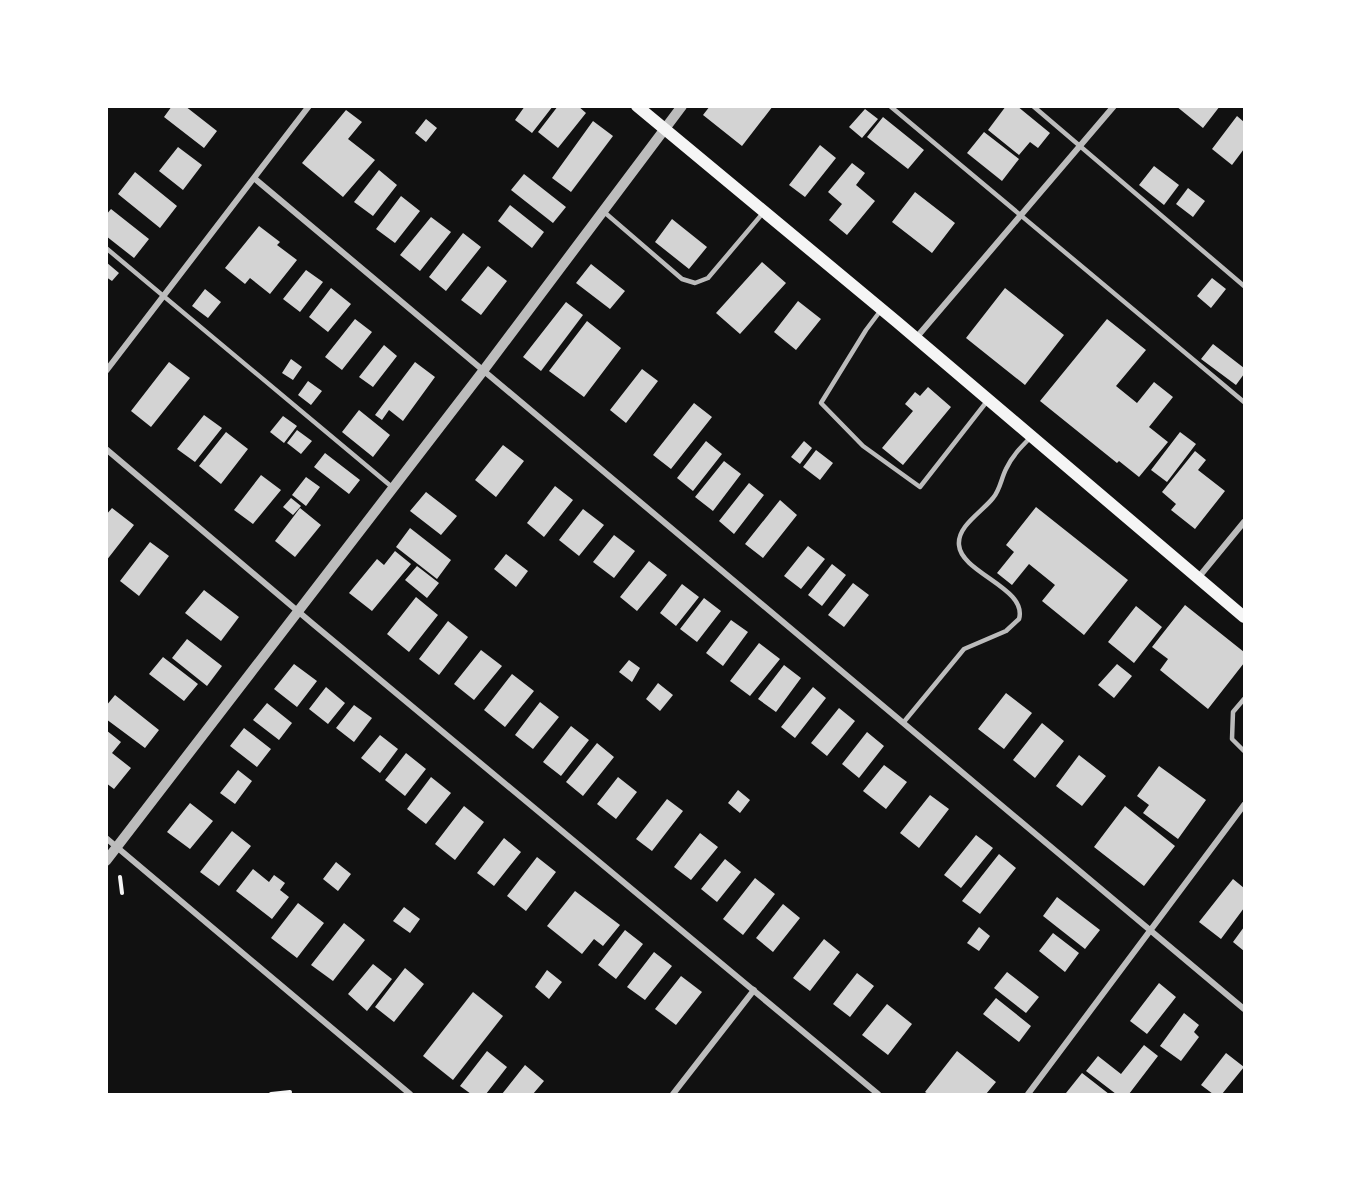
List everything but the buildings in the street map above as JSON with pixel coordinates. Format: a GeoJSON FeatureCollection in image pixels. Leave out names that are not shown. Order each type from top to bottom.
{"type":"FeatureCollection","features":[{"type":"Feature","properties":{"kind":"main road"},"geometry":{"type":"LineString","coordinates":[[637,106],[916,338],[1245,618]]}},
{"type":"Feature","properties":{"kind":"street"},"geometry":{"type":"LineString","coordinates":[[106,371],[309,106]]}},
{"type":"Feature","properties":{"kind":"street"},"geometry":{"type":"LineString","coordinates":[[106,861],[394,488],[682,106]]}},
{"type":"Feature","properties":{"kind":"street"},"geometry":{"type":"LineString","coordinates":[[916,338],[1114,106]]}},
{"type":"Feature","properties":{"kind":"street"},"geometry":{"type":"LineString","coordinates":[[254,178],[1245,1009]]}},
{"type":"Feature","properties":{"kind":"street"},"geometry":{"type":"LineString","coordinates":[[106,449],[754,990],[874,1093]]}},
{"type":"Feature","properties":{"kind":"street"},"geometry":{"type":"LineString","coordinates":[[1198,579],[1245,522]]}},
{"type":"Feature","properties":{"kind":"street"},"geometry":{"type":"LineString","coordinates":[[1028,1095],[1245,805]]}},
{"type":"Feature","properties":{"kind":"street"},"geometry":{"type":"LineString","coordinates":[[106,838],[410,1095]]}},
{"type":"Feature","properties":{"kind":"street"},"geometry":{"type":"LineString","coordinates":[[673,1095],[754,990]]}},
{"type":"Feature","properties":{"kind":"lane"},"geometry":{"type":"LineString","coordinates":[[890,106],[1245,402]]}},
{"type":"Feature","properties":{"kind":"lane"},"geometry":{"type":"LineString","coordinates":[[1033,106],[1245,286]]}},
{"type":"Feature","properties":{"kind":"lane"},"geometry":{"type":"LineString","coordinates":[[603,211],[682,279],[695,283],[708,278],[764,212]]}},
{"type":"Feature","properties":{"kind":"lane"},"geometry":{"type":"LineString","coordinates":[[106,248],[394,488]]}},
{"type":"Feature","properties":{"kind":"lane"},"geometry":{"type":"LineString","coordinates":[[881,310],[821,403],[863,446],[920,487],[988,400]]}},
{"type":"Feature","properties":{"kind":"lane"},"geometry":{"type":"LineString","coordinates":[[903,723],[964,650],[1006,631],[1015,624],[1020,614],[1015,599],[974,566],[960,552],[959,545],[961,532],[994,498],[1015,454],[1031,436]]}},
{"type":"Feature","properties":{"kind":"lane"},"geometry":{"type":"LineString","coordinates":[[1245,699],[1233,712],[1232,739],[1245,751]]}},
{"type":"Feature","properties":{"kind":"path"},"geometry":{"type":"LineString","coordinates":[[120,877],[122,893]]}},
{"type":"Feature","properties":{"kind":"path"},"geometry":{"type":"LineString","coordinates":[[271,1095],[290,1092]]}}]}
